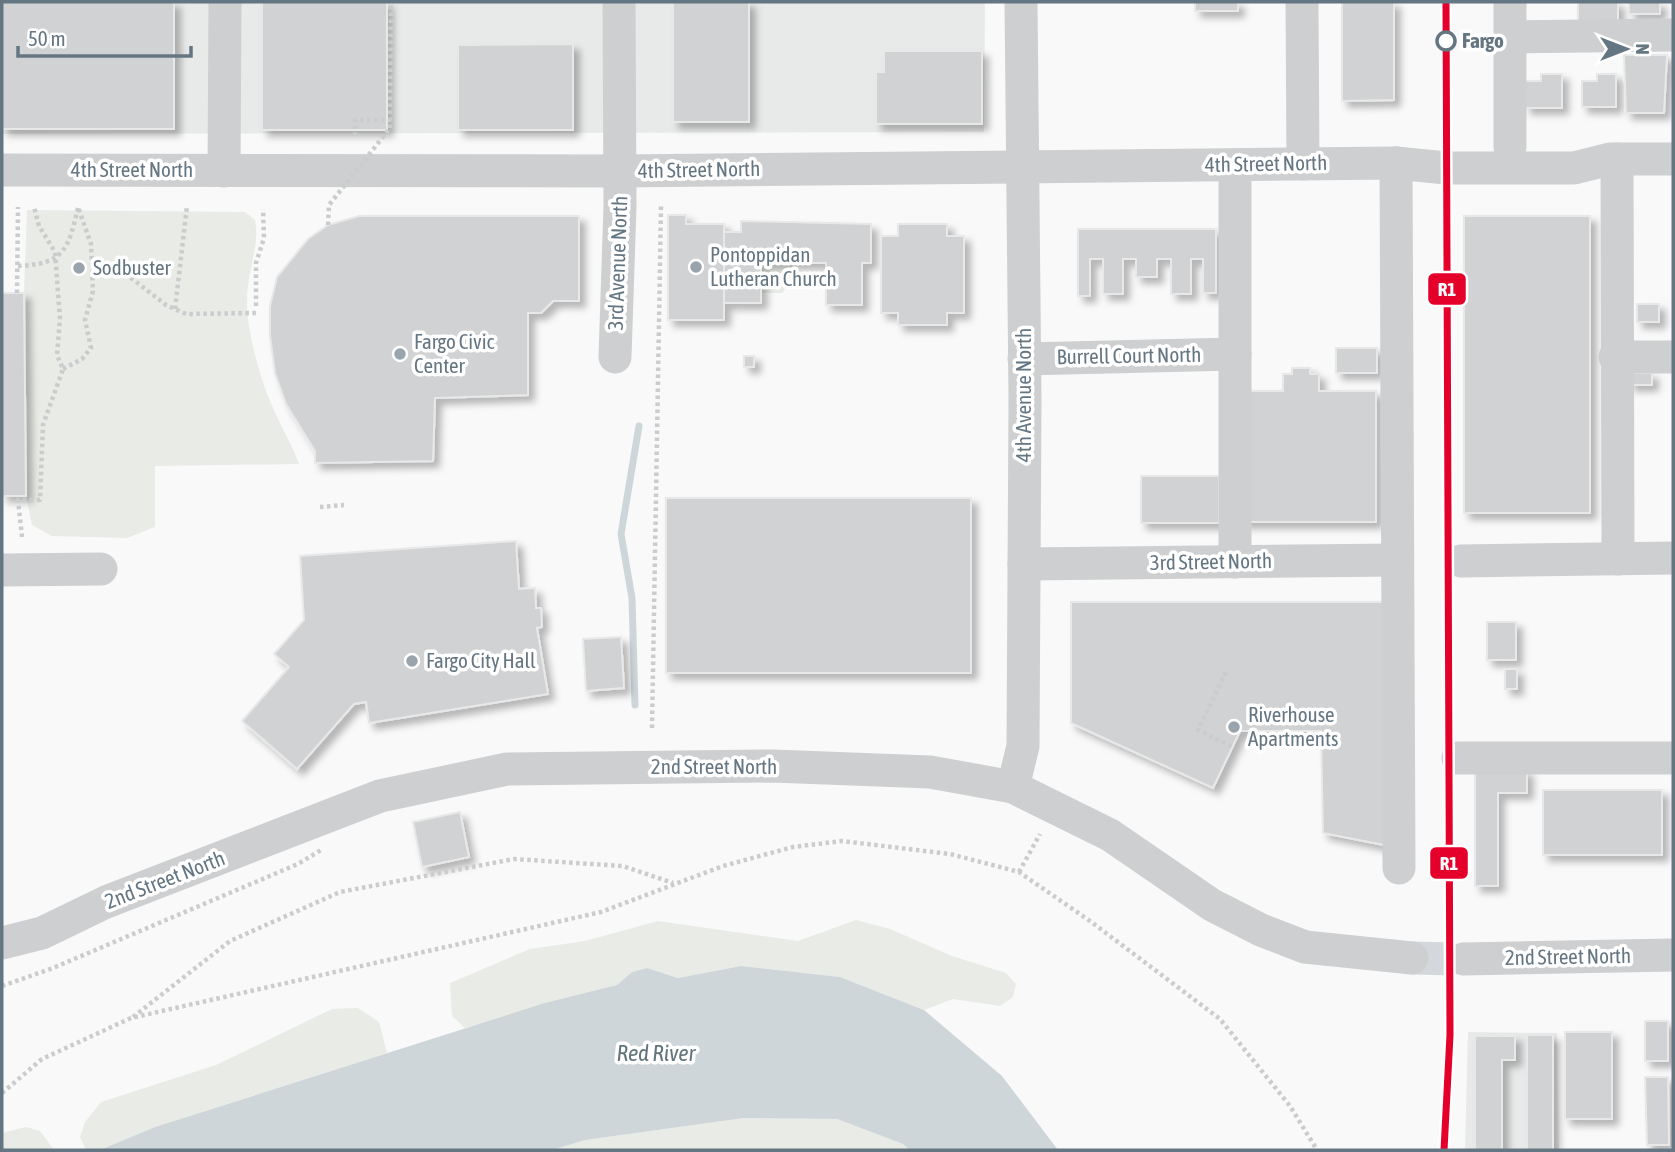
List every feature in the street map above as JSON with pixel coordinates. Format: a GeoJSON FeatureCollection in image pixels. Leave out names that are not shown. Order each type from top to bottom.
{"type":"FeatureCollection","features":[{"type":"Feature","properties":{"kind":"street"},"geometry":{"type":"LineString","coordinates":[[224,171],[225,2]]}},
{"type":"Feature","properties":{"kind":"street","name":"3rd Avenue North"},"geometry":{"type":"LineString","coordinates":[[615,357],[619,2]]}},
{"type":"Feature","properties":{"kind":"street","name":"4th Avenue North"},"geometry":{"type":"LineString","coordinates":[[1013,786],[1023,746],[1021,2]]}},
{"type":"Feature","properties":{"kind":"street"},"geometry":{"type":"LineString","coordinates":[[1302,2],[1303,164]]}},
{"type":"Feature","properties":{"kind":"street"},"geometry":{"type":"LineString","coordinates":[[1510,2],[1510,147]]}},
{"type":"Feature","properties":{"kind":"street"},"geometry":{"type":"LineString","coordinates":[[1510,37],[1673,35]]}},
{"type":"Feature","properties":{"kind":"street","name":"4th Street North"},"geometry":{"type":"LineString","coordinates":[[1396,163],[1446,148],[1574,148],[1614,159]]}},
{"type":"Feature","properties":{"kind":"street"},"geometry":{"type":"LineString","coordinates":[[1614,159],[1618,559]]}},
{"type":"Feature","properties":{"kind":"street","name":"4th Street North"},"geometry":{"type":"LineString","coordinates":[[2,170],[619,172],[1396,163],[1446,168],[1574,168],[1614,159],[1673,159]]}},
{"type":"Feature","properties":{"kind":"street"},"geometry":{"type":"LineString","coordinates":[[1396,163],[1399,869]]}},
{"type":"Feature","properties":{"kind":"street"},"geometry":{"type":"LineString","coordinates":[[1235,165],[1235,562]]}},
{"type":"Feature","properties":{"kind":"street","name":"Burrell Court North"},"geometry":{"type":"LineString","coordinates":[[1024,359],[1235,354]]}},
{"type":"Feature","properties":{"kind":"street"},"geometry":{"type":"LineString","coordinates":[[1615,357],[1673,357]]}},
{"type":"Feature","properties":{"kind":"street"},"geometry":{"type":"LineString","coordinates":[[1461,561],[1673,558]]}},
{"type":"Feature","properties":{"kind":"street","name":"3rd Street North"},"geometry":{"type":"LineString","coordinates":[[1024,564],[1397,560]]}},
{"type":"Feature","properties":{"kind":"street"},"geometry":{"type":"LineString","coordinates":[[2,570],[102,569]]}},
{"type":"Feature","properties":{"kind":"street"},"geometry":{"type":"LineString","coordinates":[[1458,758],[1673,758]]}},
{"type":"Feature","properties":{"kind":"street","name":"2nd Street North"},"geometry":{"type":"LineString","coordinates":[[2,943],[42,933],[106,902],[380,796],[507,769],[834,767],[930,772],[1013,786],[1110,835],[1212,905],[1261,930],[1305,947],[1412,958]]}},
{"type":"Feature","properties":{"kind":"street","name":"2nd Street North"},"geometry":{"type":"LineString","coordinates":[[1463,959],[1673,955]]}},
{"type":"Feature","properties":{"kind":"path"},"geometry":{"type":"LineString","coordinates":[[328,225],[329,205],[390,128],[391,2]]}},
{"type":"Feature","properties":{"kind":"path"},"geometry":{"type":"LineString","coordinates":[[355,136],[355,120],[391,120]]}},
{"type":"Feature","properties":{"kind":"path"},"geometry":{"type":"LineString","coordinates":[[175,309],[187,206]]}},
{"type":"Feature","properties":{"kind":"path"},"geometry":{"type":"LineString","coordinates":[[652,728],[661,206]]}},
{"type":"Feature","properties":{"kind":"path"},"geometry":{"type":"LineString","coordinates":[[17,293],[18,207]]}},
{"type":"Feature","properties":{"kind":"path"},"geometry":{"type":"LineString","coordinates":[[34,207],[56,259],[60,319],[57,355],[63,369]]}},
{"type":"Feature","properties":{"kind":"path"},"geometry":{"type":"LineString","coordinates":[[18,266],[39,265],[56,259],[69,246],[78,207],[89,232],[92,262],[93,290],[85,320],[92,348],[82,359],[63,369],[43,425],[40,499],[18,499],[22,537]]}},
{"type":"Feature","properties":{"kind":"path"},"geometry":{"type":"LineString","coordinates":[[256,306],[256,263],[264,238],[263,209]]}},
{"type":"Feature","properties":{"kind":"path"},"geometry":{"type":"LineString","coordinates":[[92,262],[126,274],[186,314],[257,313]]}},
{"type":"Feature","properties":{"kind":"path"},"geometry":{"type":"LineString","coordinates":[[320,507],[344,505]]}},
{"type":"Feature","properties":{"kind":"path"},"geometry":{"type":"LineString","coordinates":[[1226,672],[1198,730],[1233,747]]}},
{"type":"Feature","properties":{"kind":"path"},"geometry":{"type":"LineString","coordinates":[[1028,828],[1051,839]]}},
{"type":"Feature","properties":{"kind":"path"},"geometry":{"type":"LineString","coordinates":[[1019,872],[1040,835]]}},
{"type":"Feature","properties":{"kind":"path"},"geometry":{"type":"LineString","coordinates":[[2,1093],[42,1059],[131,1018],[601,912],[673,883],[793,847],[842,841],[950,854],[1019,872],[1090,921],[1220,1019],[1290,1106],[1317,1150]]}},
{"type":"Feature","properties":{"kind":"path"},"geometry":{"type":"LineString","coordinates":[[2,986],[53,968],[298,864],[330,845]]}},
{"type":"Feature","properties":{"kind":"path"},"geometry":{"type":"LineString","coordinates":[[131,1018],[230,941],[340,892],[514,859],[623,866],[673,883]]}},
{"type":"Feature","properties":{"kind":"shaded area"},"geometry":{"type":"Polygon","coordinates":[[[2,2],[985,2],[984,132],[2,134],[2,2]]]}},
{"type":"Feature","properties":{"kind":"shaded area"},"geometry":{"type":"Polygon","coordinates":[[[27,210],[245,212],[255,220],[256,240],[248,290],[249,326],[264,386],[299,464],[155,466],[155,527],[127,538],[52,536],[32,525],[26,496],[24,293],[27,210]]]}},
{"type":"Feature","properties":{"kind":"shaded area"},"geometry":{"type":"Polygon","coordinates":[[[761,263],[797,263],[783,293],[761,293],[761,263]]]}},
{"type":"Feature","properties":{"kind":"shaded area"},"geometry":{"type":"Polygon","coordinates":[[[856,920],[890,929],[952,956],[1006,973],[1016,984],[1013,997],[1000,1006],[953,999],[924,1010],[840,977],[741,966],[678,978],[647,968],[632,972],[617,985],[465,1028],[452,1016],[450,983],[530,949],[585,941],[658,921],[798,941],[856,920]]]}},
{"type":"Feature","properties":{"kind":"shaded area"},"geometry":{"type":"Polygon","coordinates":[[[358,1008],[379,1022],[387,1053],[155,1127],[100,1150],[86,1150],[80,1137],[85,1122],[101,1102],[216,1065],[332,1009],[358,1008]]]}},
{"type":"Feature","properties":{"kind":"shaded area"},"geometry":{"type":"Polygon","coordinates":[[[1468,1032],[1557,1033],[1559,1150],[1465,1150],[1468,1032]]]}},
{"type":"Feature","properties":{"kind":"shaded area"},"geometry":{"type":"Polygon","coordinates":[[[744,1118],[837,1119],[903,1144],[910,1150],[552,1150],[585,1140],[744,1118]]]}},
{"type":"Feature","properties":{"kind":"shaded area"},"geometry":{"type":"Polygon","coordinates":[[[26,1127],[40,1131],[54,1150],[2,1150],[2,1133],[26,1127]]]}},
{"type":"Feature","properties":{"kind":"water","name":"Red River"},"geometry":{"type":"Polygon","coordinates":[[[741,966],[840,977],[924,1010],[1002,1076],[1058,1150],[910,1150],[903,1144],[837,1119],[744,1118],[585,1140],[552,1150],[100,1150],[155,1127],[545,1003],[617,985],[632,972],[647,968],[678,978],[741,966]]]}},
{"type":"Feature","properties":{"kind":"building"},"geometry":{"type":"Polygon","coordinates":[[[2,2],[174,2],[174,129],[2,129],[2,2]]]}},
{"type":"Feature","properties":{"kind":"building"},"geometry":{"type":"Polygon","coordinates":[[[262,2],[387,2],[387,130],[262,130],[262,2]]]}},
{"type":"Feature","properties":{"kind":"building"},"geometry":{"type":"Polygon","coordinates":[[[673,2],[749,2],[749,122],[673,122],[673,2]]]}},
{"type":"Feature","properties":{"kind":"building"},"geometry":{"type":"Polygon","coordinates":[[[1195,2],[1238,2],[1238,11],[1195,11],[1195,2]]]}},
{"type":"Feature","properties":{"kind":"building"},"geometry":{"type":"Polygon","coordinates":[[[1342,2],[1394,2],[1394,100],[1342,101],[1342,2]]]}},
{"type":"Feature","properties":{"kind":"building"},"geometry":{"type":"Polygon","coordinates":[[[1578,2],[1618,2],[1618,28],[1578,28],[1578,2]]]}},
{"type":"Feature","properties":{"kind":"building"},"geometry":{"type":"Polygon","coordinates":[[[1629,2],[1660,2],[1660,14],[1629,14],[1629,2]]]}},
{"type":"Feature","properties":{"kind":"building"},"geometry":{"type":"Polygon","coordinates":[[[573,44],[573,130],[458,130],[458,45],[573,44]]]}},
{"type":"Feature","properties":{"kind":"building"},"geometry":{"type":"Polygon","coordinates":[[[884,51],[982,51],[982,124],[876,124],[876,72],[884,72],[884,51]]]}},
{"type":"Feature","properties":{"kind":"building"},"geometry":{"type":"Polygon","coordinates":[[[1624,55],[1667,55],[1664,113],[1626,113],[1624,55]]]}},
{"type":"Feature","properties":{"kind":"building"},"geometry":{"type":"Polygon","coordinates":[[[1541,74],[1562,74],[1562,108],[1525,108],[1525,81],[1541,81],[1541,74]]]}},
{"type":"Feature","properties":{"kind":"building"},"geometry":{"type":"Polygon","coordinates":[[[1597,74],[1616,74],[1616,107],[1582,107],[1582,81],[1597,81],[1597,74]]]}},
{"type":"Feature","properties":{"kind":"building","name":"Pontoppidan Lutheran Church"},"geometry":{"type":"Polygon","coordinates":[[[668,215],[686,215],[686,224],[724,224],[724,320],[668,320],[668,215]]]}},
{"type":"Feature","properties":{"kind":"building","name":"Fargo Civic Center"},"geometry":{"type":"Polygon","coordinates":[[[359,216],[579,216],[579,301],[553,301],[541,313],[528,313],[528,395],[435,398],[433,461],[315,463],[315,451],[286,404],[275,373],[270,336],[270,306],[277,277],[308,239],[328,225],[359,216]]]}},
{"type":"Feature","properties":{"kind":"building"},"geometry":{"type":"Polygon","coordinates":[[[1464,216],[1590,216],[1590,513],[1464,513],[1464,216]]]}},
{"type":"Feature","properties":{"kind":"building"},"geometry":{"type":"Polygon","coordinates":[[[741,221],[871,224],[871,263],[862,263],[862,305],[826,305],[826,263],[761,263],[761,303],[724,303],[724,232],[741,232],[741,221]]]}},
{"type":"Feature","properties":{"kind":"building"},"geometry":{"type":"Polygon","coordinates":[[[898,224],[947,224],[947,236],[964,236],[964,313],[947,313],[947,325],[898,325],[898,313],[881,313],[881,236],[898,236],[898,224]]]}},
{"type":"Feature","properties":{"kind":"building"},"geometry":{"type":"Polygon","coordinates":[[[1078,229],[1216,229],[1216,293],[1203,293],[1203,259],[1191,259],[1191,294],[1171,294],[1171,259],[1157,259],[1157,277],[1136,277],[1136,259],[1123,259],[1123,294],[1103,294],[1103,259],[1090,259],[1090,296],[1078,296],[1078,229]]]}},
{"type":"Feature","properties":{"kind":"building"},"geometry":{"type":"Polygon","coordinates":[[[2,293],[24,293],[26,496],[2,496],[2,293]]]}},
{"type":"Feature","properties":{"kind":"building"},"geometry":{"type":"Polygon","coordinates":[[[1637,304],[1659,304],[1659,322],[1637,322],[1637,304]]]}},
{"type":"Feature","properties":{"kind":"building"},"geometry":{"type":"Polygon","coordinates":[[[1336,348],[1377,348],[1377,373],[1336,373],[1336,348]]]}},
{"type":"Feature","properties":{"kind":"building"},"geometry":{"type":"Polygon","coordinates":[[[744,356],[754,356],[754,367],[744,367],[744,356]]]}},
{"type":"Feature","properties":{"kind":"building"},"geometry":{"type":"Polygon","coordinates":[[[1292,368],[1310,368],[1310,374],[1319,374],[1319,391],[1376,391],[1376,522],[1241,522],[1241,391],[1283,391],[1283,374],[1292,374],[1292,368]]]}},
{"type":"Feature","properties":{"kind":"building"},"geometry":{"type":"Polygon","coordinates":[[[1629,373],[1652,373],[1652,385],[1629,385],[1629,373]]]}},
{"type":"Feature","properties":{"kind":"building"},"geometry":{"type":"Polygon","coordinates":[[[1141,476],[1219,476],[1219,523],[1141,523],[1141,476]]]}},
{"type":"Feature","properties":{"kind":"building"},"geometry":{"type":"Polygon","coordinates":[[[666,498],[971,498],[971,673],[666,673],[666,498]]]}},
{"type":"Feature","properties":{"kind":"building","name":"Fargo City Hall"},"geometry":{"type":"Polygon","coordinates":[[[516,541],[519,589],[535,588],[536,608],[541,608],[542,627],[537,628],[548,694],[369,723],[366,702],[354,704],[297,769],[242,721],[289,667],[274,654],[304,620],[300,556],[516,541]]]}},
{"type":"Feature","properties":{"kind":"building","name":"Riverhouse Apartments"},"geometry":{"type":"Polygon","coordinates":[[[1071,602],[1386,602],[1389,846],[1323,833],[1321,731],[1240,731],[1213,788],[1071,723],[1071,602]]]}},
{"type":"Feature","properties":{"kind":"building"},"geometry":{"type":"Polygon","coordinates":[[[1487,622],[1516,622],[1516,660],[1487,660],[1487,622]]]}},
{"type":"Feature","properties":{"kind":"building"},"geometry":{"type":"Polygon","coordinates":[[[621,637],[624,688],[586,691],[583,639],[621,637]]]}},
{"type":"Feature","properties":{"kind":"building"},"geometry":{"type":"Polygon","coordinates":[[[1505,669],[1517,669],[1517,689],[1505,689],[1505,669]]]}},
{"type":"Feature","properties":{"kind":"building"},"geometry":{"type":"Polygon","coordinates":[[[1475,770],[1527,770],[1527,793],[1498,793],[1498,886],[1475,886],[1475,770]]]}},
{"type":"Feature","properties":{"kind":"building"},"geometry":{"type":"Polygon","coordinates":[[[1543,790],[1662,790],[1662,855],[1543,855],[1543,790]]]}},
{"type":"Feature","properties":{"kind":"building"},"geometry":{"type":"Polygon","coordinates":[[[460,812],[469,857],[422,867],[413,822],[460,812]]]}},
{"type":"Feature","properties":{"kind":"building"},"geometry":{"type":"Polygon","coordinates":[[[1645,1021],[1668,1021],[1668,1061],[1645,1061],[1645,1021]]]}},
{"type":"Feature","properties":{"kind":"building"},"geometry":{"type":"Polygon","coordinates":[[[1565,1032],[1612,1032],[1612,1119],[1565,1119],[1565,1032]]]}},
{"type":"Feature","properties":{"kind":"building"},"geometry":{"type":"Polygon","coordinates":[[[1527,1035],[1553,1035],[1553,1150],[1527,1150],[1527,1035]]]}},
{"type":"Feature","properties":{"kind":"building"},"geometry":{"type":"Polygon","coordinates":[[[1475,1036],[1515,1036],[1515,1060],[1502,1060],[1502,1150],[1475,1150],[1475,1036]]]}},
{"type":"Feature","properties":{"kind":"building"},"geometry":{"type":"Polygon","coordinates":[[[1645,1077],[1668,1077],[1669,1145],[1647,1145],[1645,1077]]]}},
{"type":"Feature","properties":{"kind":"waterway"},"geometry":{"type":"LineString","coordinates":[[635,705],[632,598],[621,534],[639,426]]}},
{"type":"Feature","properties":{"kind":"tunnel"},"geometry":{"type":"LineString","coordinates":[[1412,958],[1463,959]]}},
{"type":"Feature","properties":{"kind":"transit line","name":"R1"},"geometry":{"type":"LineString","coordinates":[[1444,1150],[1450,1035],[1446,2]]}},
{"type":"Feature","properties":{"kind":"place","name":"Fargo"},"geometry":{"type":"Point","coordinates":[1446,41]}},
{"type":"Feature","properties":{"kind":"place","name":"Pontoppidan Lutheran Church"},"geometry":{"type":"Point","coordinates":[696,267]}},
{"type":"Feature","properties":{"kind":"place","name":"Sodbuster"},"geometry":{"type":"Point","coordinates":[79,268]}},
{"type":"Feature","properties":{"kind":"place","name":"Fargo Civic Center"},"geometry":{"type":"Point","coordinates":[400,354]}},
{"type":"Feature","properties":{"kind":"place","name":"Fargo City Hall"},"geometry":{"type":"Point","coordinates":[412,661]}},
{"type":"Feature","properties":{"kind":"place","name":"Riverhouse Apartments"},"geometry":{"type":"Point","coordinates":[1234,727]}}]}
